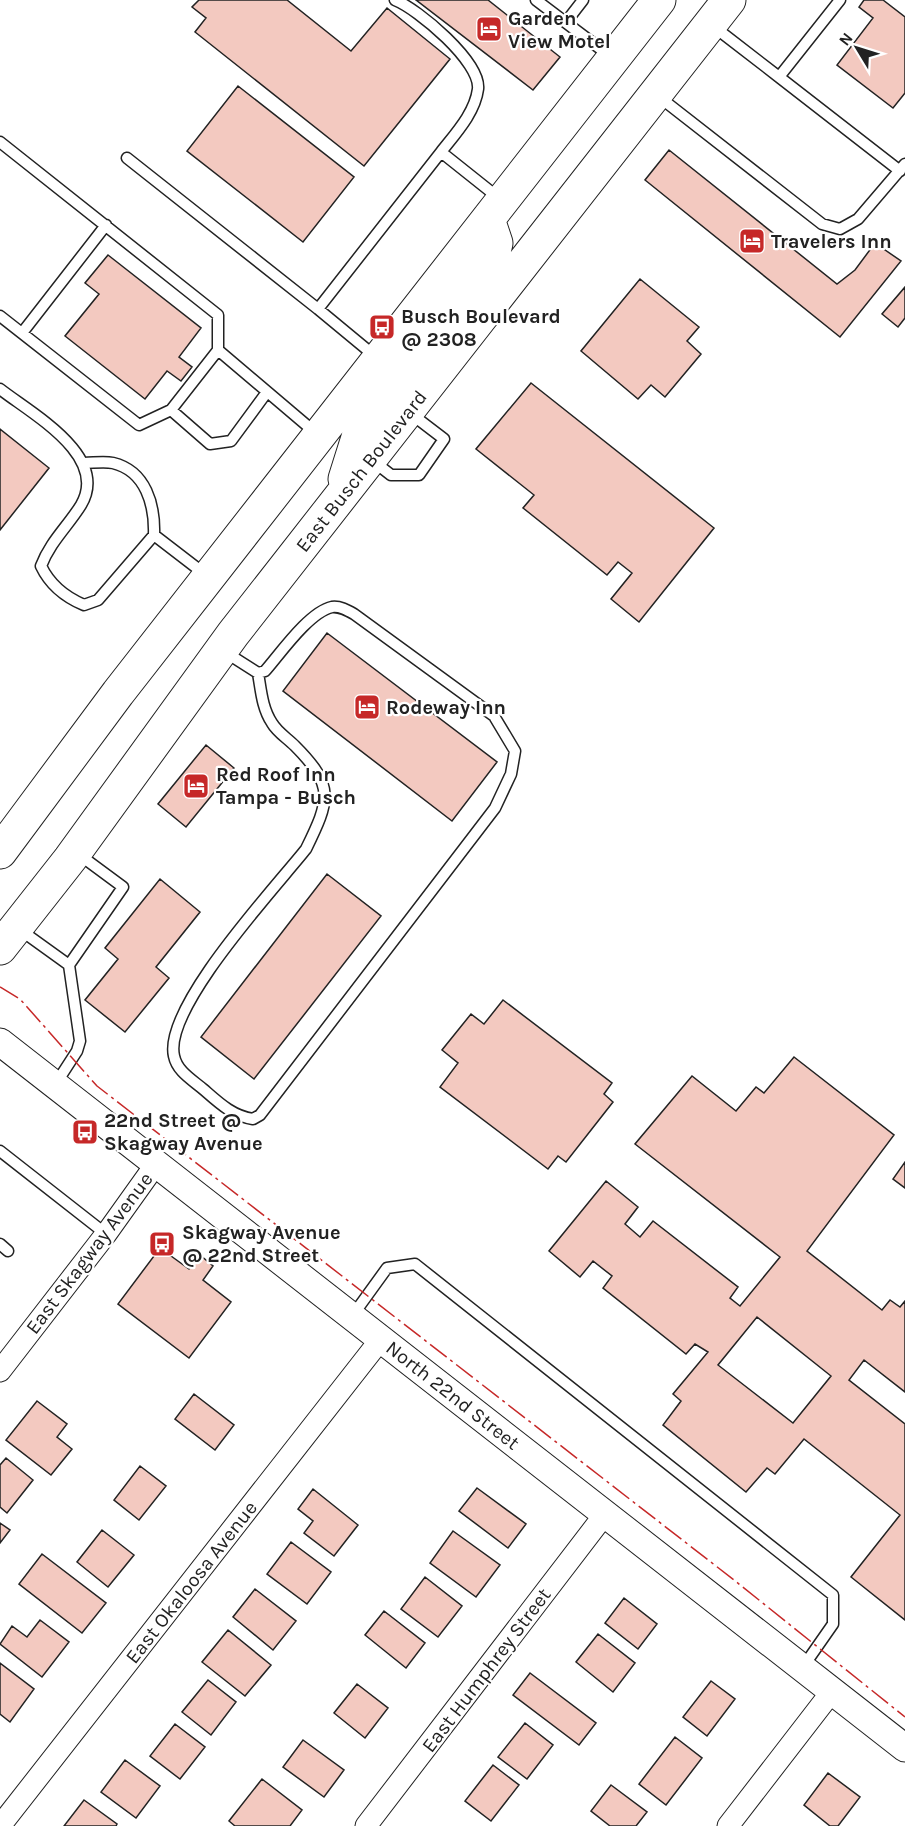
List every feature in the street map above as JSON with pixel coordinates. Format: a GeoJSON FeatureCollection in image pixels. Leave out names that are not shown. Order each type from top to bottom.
{"type":"FeatureCollection","features":[{"type":"Feature","properties":{"kind":"main road"},"geometry":{"type":"LineString","coordinates":[[0,852],[209,577],[658,0]]}},
{"type":"Feature","properties":{"kind":"main road","name":"East Busch Boulevard"},"geometry":{"type":"LineString","coordinates":[[8,937],[75,852],[222,650],[720,12]]}},
{"type":"Feature","properties":{"kind":"main road"},"geometry":{"type":"LineString","coordinates":[[338,501],[362,425],[493,256],[496,243],[496,210]]}},
{"type":"Feature","properties":{"kind":"street","name":"North 22nd Street"},"geometry":{"type":"LineString","coordinates":[[0,1042],[905,1748]]}},
{"type":"Feature","properties":{"kind":"street","name":"East Skagway Avenue"},"geometry":{"type":"LineString","coordinates":[[0,1371],[106,1234],[156,1164]]}},
{"type":"Feature","properties":{"kind":"street","name":"East Okaloosa Avenue"},"geometry":{"type":"LineString","coordinates":[[0,1826],[381,1339]]}},
{"type":"Feature","properties":{"kind":"street","name":"East Humphrey Street"},"geometry":{"type":"LineString","coordinates":[[366,1826],[605,1514]]}},
{"type":"Feature","properties":{"kind":"street"},"geometry":{"type":"LineString","coordinates":[[728,1826],[833,1690]]}},
{"type":"Feature","properties":{"kind":"lane"},"geometry":{"type":"LineString","coordinates":[[318,309],[469,116],[478,87],[471,66],[456,47],[395,0]]}},
{"type":"Feature","properties":{"kind":"lane"},"geometry":{"type":"LineString","coordinates":[[536,0],[614,59]]}},
{"type":"Feature","properties":{"kind":"lane"},"geometry":{"type":"LineString","coordinates":[[566,22],[583,0]]}},
{"type":"Feature","properties":{"kind":"lane"},"geometry":{"type":"LineString","coordinates":[[779,77],[840,0]]}},
{"type":"Feature","properties":{"kind":"lane"},"geometry":{"type":"LineString","coordinates":[[656,94],[822,224],[840,229],[858,219],[902,167],[779,77],[720,12]]}},
{"type":"Feature","properties":{"kind":"lane"},"geometry":{"type":"LineString","coordinates":[[0,142],[218,315],[218,350],[171,410],[139,425],[0,316]]}},
{"type":"Feature","properties":{"kind":"lane"},"geometry":{"type":"LineString","coordinates":[[441,152],[496,210]]}},
{"type":"Feature","properties":{"kind":"lane"},"geometry":{"type":"LineString","coordinates":[[128,158],[379,359]]}},
{"type":"Feature","properties":{"kind":"lane"},"geometry":{"type":"LineString","coordinates":[[22,333],[106,225]]}},
{"type":"Feature","properties":{"kind":"lane"},"geometry":{"type":"LineString","coordinates":[[218,350],[320,436]]}},
{"type":"Feature","properties":{"kind":"lane"},"geometry":{"type":"LineString","coordinates":[[0,389],[75,448],[84,463],[88,483],[82,503],[47,550],[41,566],[47,579],[71,599],[84,605],[98,600],[154,535],[155,514],[148,489],[131,473],[113,463],[84,463]]}},
{"type":"Feature","properties":{"kind":"lane"},"geometry":{"type":"LineString","coordinates":[[171,410],[210,444],[231,441],[267,392]]}},
{"type":"Feature","properties":{"kind":"lane"},"geometry":{"type":"LineString","coordinates":[[370,459],[391,475],[419,475],[444,439],[408,411]]}},
{"type":"Feature","properties":{"kind":"lane"},"geometry":{"type":"LineString","coordinates":[[154,535],[209,577]]}},
{"type":"Feature","properties":{"kind":"lane"},"geometry":{"type":"LineString","coordinates":[[222,650],[258,674],[264,708],[273,725],[316,768],[324,780],[324,802],[317,827],[306,849],[201,980],[175,1030],[173,1053],[177,1067],[229,1111],[253,1119],[260,1115],[495,808],[511,774],[515,751],[494,716],[354,614],[341,607],[332,607],[318,614],[264,671],[258,674]]}},
{"type":"Feature","properties":{"kind":"lane"},"geometry":{"type":"LineString","coordinates":[[55,1084],[77,1051],[80,1041],[69,965],[123,887],[75,852]]}},
{"type":"Feature","properties":{"kind":"lane"},"geometry":{"type":"LineString","coordinates":[[8,937],[69,965]]}},
{"type":"Feature","properties":{"kind":"lane"},"geometry":{"type":"LineString","coordinates":[[0,1151],[106,1234]]}},
{"type":"Feature","properties":{"kind":"lane"},"geometry":{"type":"LineString","coordinates":[[353,1316],[387,1268],[415,1264],[833,1595],[833,1624],[803,1667]]}},
{"type":"Feature","properties":{"kind":"building"},"geometry":{"type":"Polygon","coordinates":[[[199,0],[287,0],[351,51],[387,8],[450,59],[364,166],[195,32],[206,18],[192,7],[199,0]]]}},
{"type":"Feature","properties":{"kind":"building","name":"Garden View Motel"},"geometry":{"type":"Polygon","coordinates":[[[416,0],[488,0],[560,57],[533,90],[416,0]]]}},
{"type":"Feature","properties":{"kind":"building"},"geometry":{"type":"Polygon","coordinates":[[[864,0],[883,0],[905,17],[905,93],[893,108],[837,65],[873,18],[859,7],[864,0]]]}},
{"type":"Feature","properties":{"kind":"building"},"geometry":{"type":"Polygon","coordinates":[[[238,86],[354,177],[303,242],[187,151],[238,86]]]}},
{"type":"Feature","properties":{"kind":"building","name":"Travelers Inn"},"geometry":{"type":"Polygon","coordinates":[[[669,150],[837,284],[855,270],[875,243],[901,261],[840,337],[645,180],[669,150]]]}},
{"type":"Feature","properties":{"kind":"building"},"geometry":{"type":"Polygon","coordinates":[[[108,255],[201,328],[179,357],[192,367],[181,381],[167,371],[145,399],[65,336],[99,294],[85,283],[108,255]]]}},
{"type":"Feature","properties":{"kind":"building"},"geometry":{"type":"Polygon","coordinates":[[[640,279],[699,327],[687,341],[701,354],[665,397],[651,385],[638,399],[581,351],[640,279]]]}},
{"type":"Feature","properties":{"kind":"building"},"geometry":{"type":"Polygon","coordinates":[[[905,287],[905,318],[898,327],[882,314],[905,287]]]}},
{"type":"Feature","properties":{"kind":"building"},"geometry":{"type":"Polygon","coordinates":[[[531,383],[714,528],[639,622],[611,599],[632,573],[618,562],[607,575],[523,508],[534,495],[476,449],[531,383]]]}},
{"type":"Feature","properties":{"kind":"building"},"geometry":{"type":"Polygon","coordinates":[[[0,429],[49,468],[0,530],[0,429]]]}},
{"type":"Feature","properties":{"kind":"building"},"geometry":{"type":"Polygon","coordinates":[[[327,633],[497,762],[452,821],[283,691],[327,633]]]}},
{"type":"Feature","properties":{"kind":"building","name":"Red Roof Inn Tampa - Busch"},"geometry":{"type":"Polygon","coordinates":[[[206,745],[234,768],[186,827],[158,804],[206,745]]]}},
{"type":"Feature","properties":{"kind":"building"},"geometry":{"type":"Polygon","coordinates":[[[327,874],[381,916],[254,1079],[201,1037],[327,874]]]}},
{"type":"Feature","properties":{"kind":"building"},"geometry":{"type":"Polygon","coordinates":[[[160,879],[200,912],[156,967],[169,978],[125,1032],[85,1000],[118,959],[105,948],[160,879]]]}},
{"type":"Feature","properties":{"kind":"building"},"geometry":{"type":"Polygon","coordinates":[[[503,1000],[612,1083],[604,1094],[613,1102],[566,1162],[558,1156],[548,1169],[440,1087],[458,1063],[442,1050],[471,1014],[484,1024],[503,1000]]]}},
{"type":"Feature","properties":{"kind":"building"},"geometry":{"type":"Polygon","coordinates":[[[794,1057],[894,1135],[807,1251],[882,1310],[890,1300],[900,1307],[905,1301],[905,1392],[864,1360],[849,1380],[905,1424],[905,1620],[851,1577],[900,1515],[804,1439],[775,1474],[767,1468],[746,1492],[663,1425],[681,1401],[673,1394],[708,1352],[695,1344],[686,1354],[603,1288],[612,1276],[593,1261],[580,1277],[549,1251],[606,1181],[638,1207],[625,1224],[640,1237],[653,1221],[738,1287],[730,1298],[740,1306],[780,1257],[635,1144],[692,1076],[736,1111],[756,1087],[764,1093],[794,1057]],[[757,1317],[718,1365],[793,1423],[831,1376],[757,1317]]]}},
{"type":"Feature","properties":{"kind":"building"},"geometry":{"type":"Polygon","coordinates":[[[905,1162],[905,1188],[893,1179],[905,1162]]]}},
{"type":"Feature","properties":{"kind":"building"},"geometry":{"type":"Polygon","coordinates":[[[160,1248],[189,1269],[200,1255],[213,1266],[203,1280],[231,1302],[189,1358],[118,1304],[160,1248]]]}},
{"type":"Feature","properties":{"kind":"building"},"geometry":{"type":"Polygon","coordinates":[[[194,1394],[234,1425],[215,1450],[175,1419],[194,1394]]]}},
{"type":"Feature","properties":{"kind":"building"},"geometry":{"type":"Polygon","coordinates":[[[37,1401],[67,1424],[57,1437],[72,1449],[51,1475],[6,1440],[37,1401]]]}},
{"type":"Feature","properties":{"kind":"building"},"geometry":{"type":"Polygon","coordinates":[[[6,1458],[33,1480],[7,1513],[0,1507],[0,1465],[6,1458]]]}},
{"type":"Feature","properties":{"kind":"building"},"geometry":{"type":"Polygon","coordinates":[[[140,1466],[166,1486],[139,1520],[114,1500],[140,1466]]]}},
{"type":"Feature","properties":{"kind":"building"},"geometry":{"type":"Polygon","coordinates":[[[477,1488],[526,1524],[508,1548],[459,1511],[477,1488]]]}},
{"type":"Feature","properties":{"kind":"building"},"geometry":{"type":"Polygon","coordinates":[[[313,1489],[358,1525],[334,1556],[304,1533],[313,1521],[298,1509],[313,1489]]]}},
{"type":"Feature","properties":{"kind":"building"},"geometry":{"type":"Polygon","coordinates":[[[0,1523],[10,1530],[0,1543],[0,1523]]]}},
{"type":"Feature","properties":{"kind":"building"},"geometry":{"type":"Polygon","coordinates":[[[102,1530],[134,1555],[108,1587],[77,1562],[102,1530]]]}},
{"type":"Feature","properties":{"kind":"building"},"geometry":{"type":"Polygon","coordinates":[[[453,1531],[500,1565],[476,1597],[430,1563],[453,1531]]]}},
{"type":"Feature","properties":{"kind":"building"},"geometry":{"type":"Polygon","coordinates":[[[291,1542],[331,1572],[307,1604],[267,1574],[291,1542]]]}},
{"type":"Feature","properties":{"kind":"building"},"geometry":{"type":"Polygon","coordinates":[[[42,1554],[106,1603],[82,1633],[19,1584],[42,1554]]]}},
{"type":"Feature","properties":{"kind":"building"},"geometry":{"type":"Polygon","coordinates":[[[425,1577],[462,1606],[438,1637],[401,1609],[425,1577]]]}},
{"type":"Feature","properties":{"kind":"building"},"geometry":{"type":"Polygon","coordinates":[[[255,1589],[296,1621],[273,1650],[233,1617],[255,1589]]]}},
{"type":"Feature","properties":{"kind":"building"},"geometry":{"type":"Polygon","coordinates":[[[624,1598],[657,1624],[638,1649],[605,1623],[624,1598]]]}},
{"type":"Feature","properties":{"kind":"building"},"geometry":{"type":"Polygon","coordinates":[[[384,1611],[425,1643],[406,1668],[365,1635],[384,1611]]]}},
{"type":"Feature","properties":{"kind":"building"},"geometry":{"type":"Polygon","coordinates":[[[40,1620],[69,1642],[42,1677],[0,1644],[12,1626],[27,1637],[40,1620]]]}},
{"type":"Feature","properties":{"kind":"building"},"geometry":{"type":"Polygon","coordinates":[[[228,1630],[271,1665],[245,1696],[202,1662],[228,1630]]]}},
{"type":"Feature","properties":{"kind":"building"},"geometry":{"type":"Polygon","coordinates":[[[598,1634],[635,1663],[613,1692],[576,1662],[598,1634]]]}},
{"type":"Feature","properties":{"kind":"building"},"geometry":{"type":"Polygon","coordinates":[[[0,1663],[34,1689],[10,1722],[0,1714],[0,1663]]]}},
{"type":"Feature","properties":{"kind":"building"},"geometry":{"type":"Polygon","coordinates":[[[530,1673],[596,1723],[579,1745],[513,1695],[530,1673]]]}},
{"type":"Feature","properties":{"kind":"building"},"geometry":{"type":"Polygon","coordinates":[[[208,1680],[236,1702],[211,1735],[182,1712],[208,1680]]]}},
{"type":"Feature","properties":{"kind":"building"},"geometry":{"type":"Polygon","coordinates":[[[711,1681],[735,1699],[707,1736],[683,1717],[711,1681]]]}},
{"type":"Feature","properties":{"kind":"building"},"geometry":{"type":"Polygon","coordinates":[[[357,1684],[388,1708],[365,1738],[334,1713],[357,1684]]]}},
{"type":"Feature","properties":{"kind":"building"},"geometry":{"type":"Polygon","coordinates":[[[525,1723],[553,1745],[527,1779],[498,1757],[525,1723]]]}},
{"type":"Feature","properties":{"kind":"building"},"geometry":{"type":"Polygon","coordinates":[[[175,1724],[205,1747],[180,1779],[150,1756],[175,1724]]]}},
{"type":"Feature","properties":{"kind":"building"},"geometry":{"type":"Polygon","coordinates":[[[675,1737],[702,1758],[666,1805],[639,1784],[675,1737]]]}},
{"type":"Feature","properties":{"kind":"building"},"geometry":{"type":"Polygon","coordinates":[[[303,1740],[344,1770],[324,1797],[283,1767],[303,1740]]]}},
{"type":"Feature","properties":{"kind":"building"},"geometry":{"type":"Polygon","coordinates":[[[125,1760],[160,1786],[136,1818],[101,1792],[125,1760]]]}},
{"type":"Feature","properties":{"kind":"building"},"geometry":{"type":"Polygon","coordinates":[[[493,1765],[519,1785],[491,1821],[465,1801],[493,1765]]]}},
{"type":"Feature","properties":{"kind":"building"},"geometry":{"type":"Polygon","coordinates":[[[828,1773],[860,1797],[838,1826],[830,1826],[804,1805],[828,1773]]]}},
{"type":"Feature","properties":{"kind":"building"},"geometry":{"type":"Polygon","coordinates":[[[262,1779],[302,1810],[290,1826],[235,1826],[229,1821],[262,1779]]]}},
{"type":"Feature","properties":{"kind":"building"},"geometry":{"type":"Polygon","coordinates":[[[611,1785],[647,1812],[636,1826],[610,1826],[591,1811],[611,1785]]]}},
{"type":"Feature","properties":{"kind":"building"},"geometry":{"type":"Polygon","coordinates":[[[84,1800],[117,1824],[116,1826],[64,1826],[84,1800]]]}},
{"type":"Feature","properties":{"kind":"power"},"geometry":{"type":"LineString","coordinates":[[0,987],[20,999],[97,1086],[734,1580],[905,1717]]}},
{"type":"Feature","properties":{"kind":"place","name":"Garden View Motel"},"geometry":{"type":"Point","coordinates":[489,29]}},
{"type":"Feature","properties":{"kind":"place","name":"Travelers Inn"},"geometry":{"type":"Point","coordinates":[752,241]}},
{"type":"Feature","properties":{"kind":"place","name":"Busch Boulevard @ 2308"},"geometry":{"type":"Point","coordinates":[382,327]}},
{"type":"Feature","properties":{"kind":"place","name":"Rodeway Inn"},"geometry":{"type":"Point","coordinates":[367,707]}},
{"type":"Feature","properties":{"kind":"place","name":"Red Roof Inn Tampa - Busch"},"geometry":{"type":"Point","coordinates":[196,786]}},
{"type":"Feature","properties":{"kind":"place","name":"22nd Street @ Skagway Avenue"},"geometry":{"type":"Point","coordinates":[85,1132]}},
{"type":"Feature","properties":{"kind":"place","name":"Skagway Avenue @ 22nd Street"},"geometry":{"type":"Point","coordinates":[162,1244]}}]}
